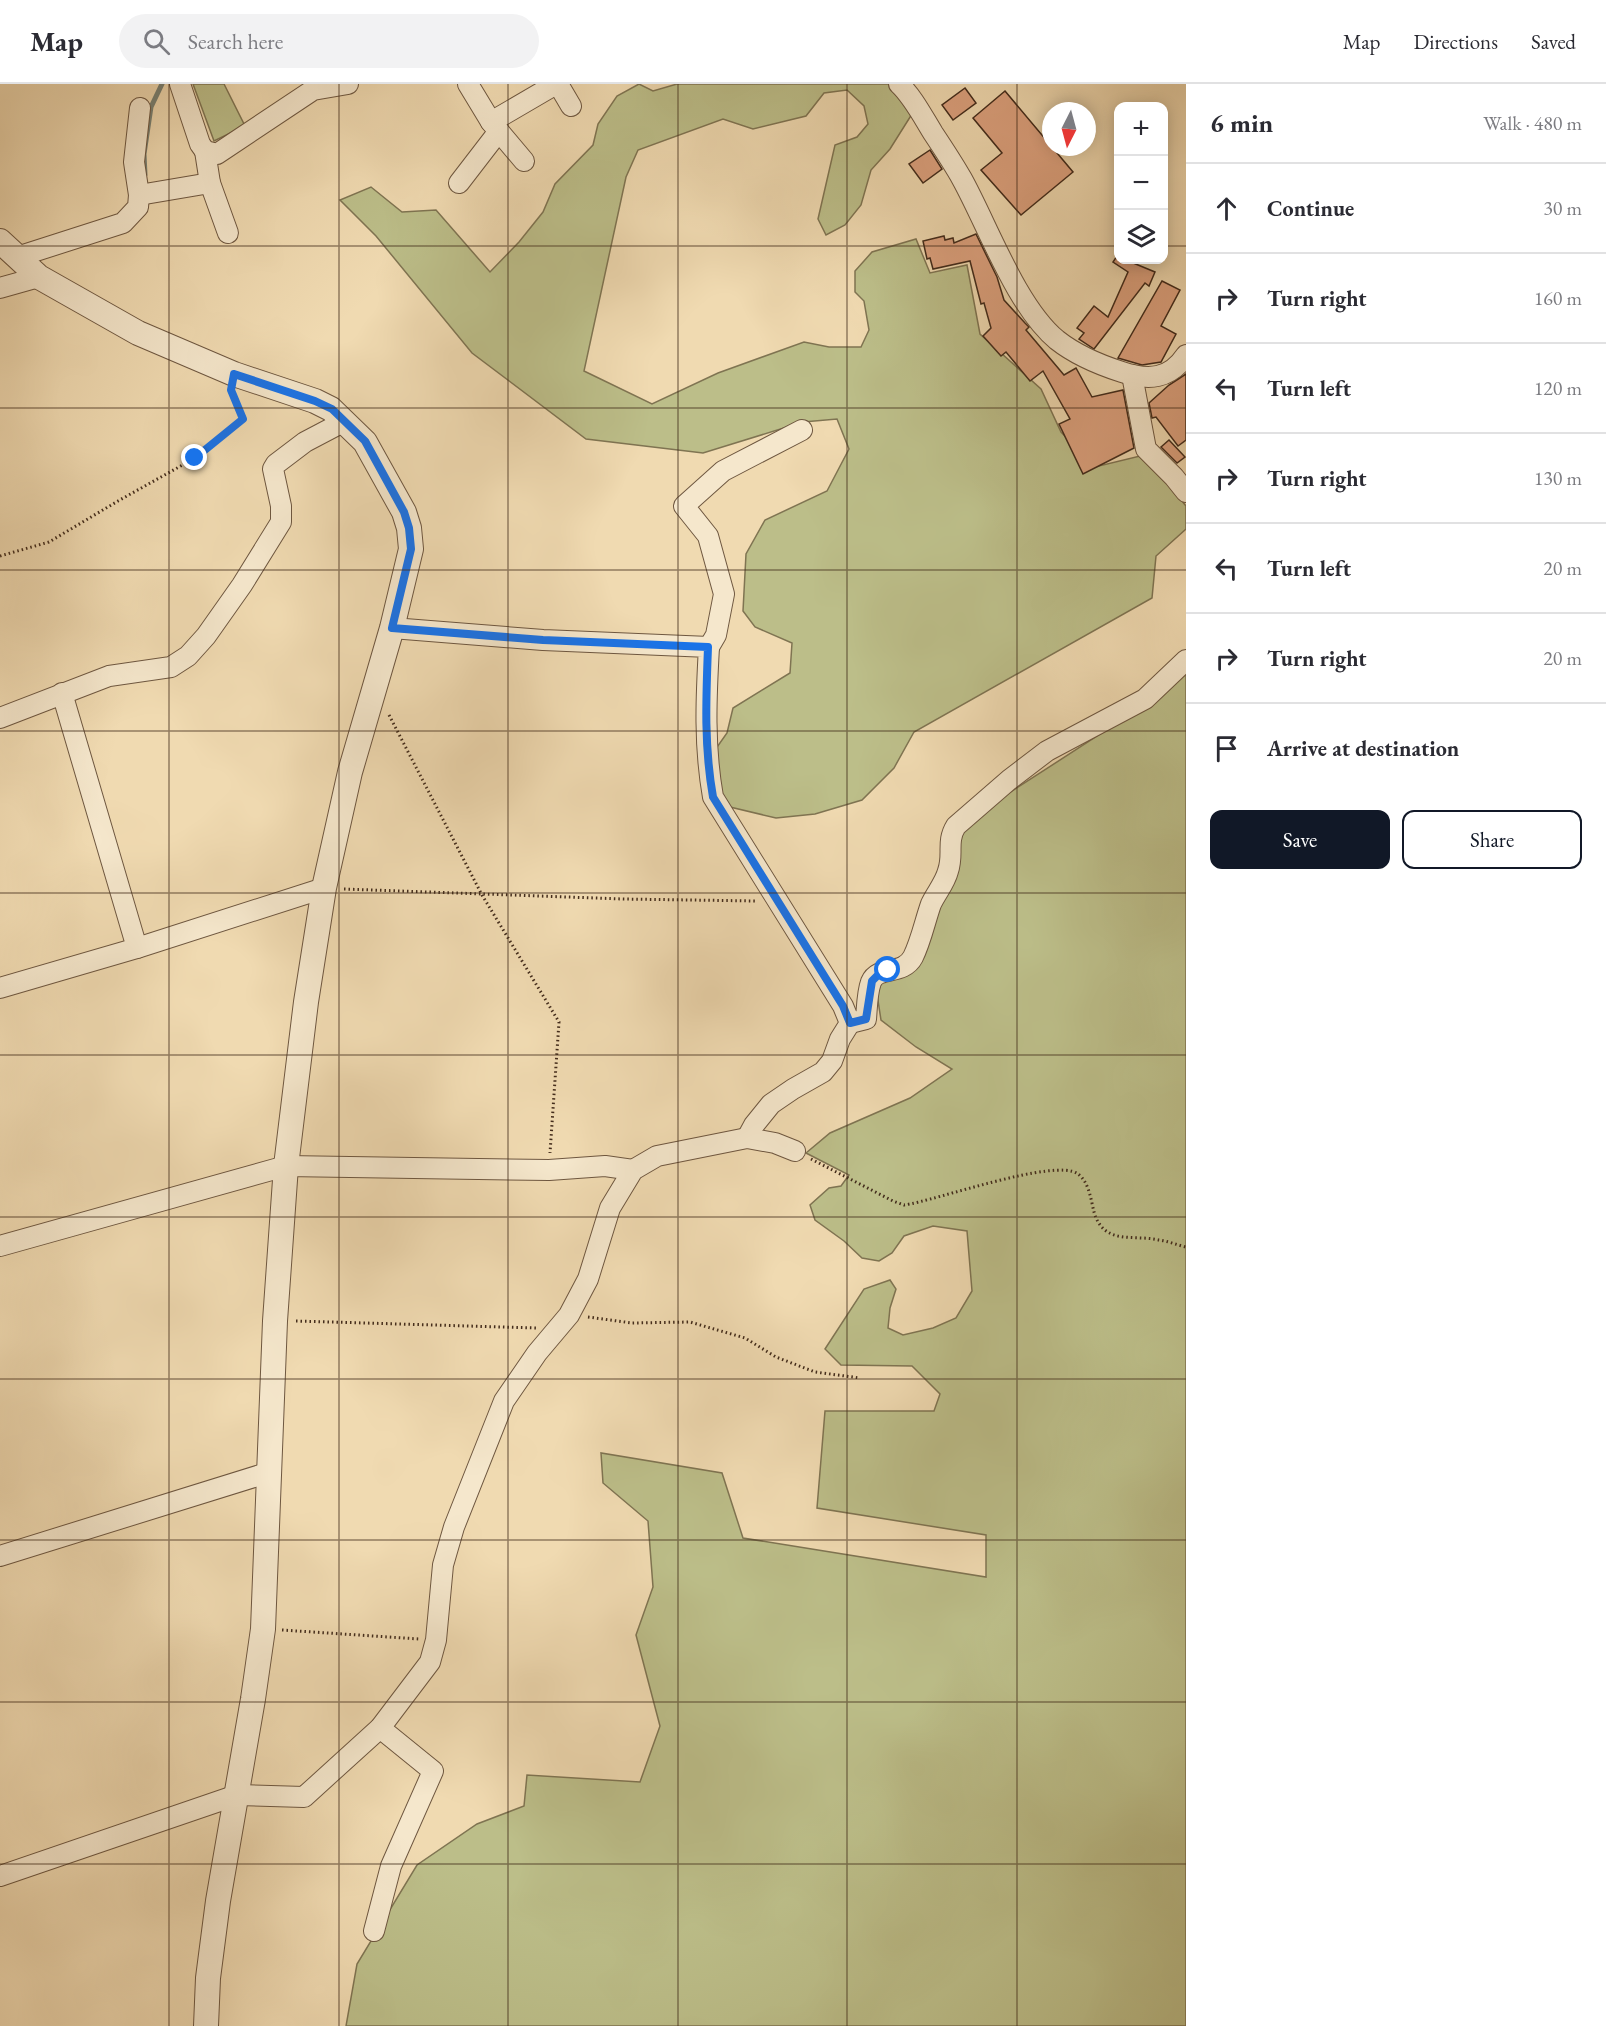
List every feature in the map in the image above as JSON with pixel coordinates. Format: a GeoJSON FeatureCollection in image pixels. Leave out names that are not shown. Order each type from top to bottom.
{"type":"FeatureCollection","features":[{"type":"Feature","properties":{"kind":"street"},"geometry":{"type":"LineString","coordinates":[[180,84],[200,144],[205,151],[210,183],[228,233]]}},
{"type":"Feature","properties":{"kind":"street"},"geometry":{"type":"LineString","coordinates":[[205,151],[217,154],[313,90],[348,84]]}},
{"type":"Feature","properties":{"kind":"street"},"geometry":{"type":"LineString","coordinates":[[468,84],[495,127],[524,161]]}},
{"type":"Feature","properties":{"kind":"street"},"geometry":{"type":"LineString","coordinates":[[459,183],[495,127],[557,84],[571,106]]}},
{"type":"Feature","properties":{"kind":"street"},"geometry":{"type":"LineString","coordinates":[[899,84],[961,178],[1017,288],[1039,319],[1057,339],[1083,356],[1131,375],[1161,377],[1178,367],[1186,355]]}},
{"type":"Feature","properties":{"kind":"street"},"geometry":{"type":"LineString","coordinates":[[9,249],[123,223],[138,207],[139,195],[134,162],[140,108]]}},
{"type":"Feature","properties":{"kind":"street"},"geometry":{"type":"LineString","coordinates":[[139,195],[210,183]]}},
{"type":"Feature","properties":{"kind":"street"},"geometry":{"type":"LineString","coordinates":[[9,249],[39,276],[138,333],[234,374],[315,401],[332,409],[365,441],[404,512],[409,528],[411,549],[392,628],[350,772],[324,888],[306,1002],[286,1166],[275,1321],[263,1629],[218,1901],[208,1978],[206,2026]]}},
{"type":"Feature","properties":{"kind":"street"},"geometry":{"type":"LineString","coordinates":[[0,288],[39,276]]}},
{"type":"Feature","properties":{"kind":"street"},"geometry":{"type":"LineString","coordinates":[[1131,375],[1146,449],[1186,492]]}},
{"type":"Feature","properties":{"kind":"street"},"geometry":{"type":"LineString","coordinates":[[0,718],[108,676],[171,667],[188,656],[206,636],[242,585],[281,522],[281,506],[273,470],[276,464],[305,442],[345,421]]}},
{"type":"Feature","properties":{"kind":"street"},"geometry":{"type":"LineString","coordinates":[[802,430],[723,471],[684,506],[708,536],[724,594],[716,635],[708,647],[705,723],[707,764],[713,797],[843,1006],[850,1023]]}},
{"type":"Feature","properties":{"kind":"street"},"geometry":{"type":"LineString","coordinates":[[392,628],[543,640],[708,647]]}},
{"type":"Feature","properties":{"kind":"street"},"geometry":{"type":"LineString","coordinates":[[747,1138],[771,1104],[823,1072],[850,1023],[866,1019],[872,981],[880,973],[898,970],[908,965],[914,956],[932,902],[948,873],[951,861],[950,835],[956,826],[1047,751],[1145,699],[1186,660]]}},
{"type":"Feature","properties":{"kind":"street"},"geometry":{"type":"LineString","coordinates":[[62,693],[137,948]]}},
{"type":"Feature","properties":{"kind":"street"},"geometry":{"type":"LineString","coordinates":[[0,988],[137,948],[324,888]]}},
{"type":"Feature","properties":{"kind":"street"},"geometry":{"type":"LineString","coordinates":[[0,1876],[237,1795],[304,1797],[380,1728],[430,1662],[436,1640],[443,1565],[454,1527],[504,1401],[537,1353],[564,1322],[588,1279],[610,1208],[633,1170],[657,1156],[747,1138],[775,1143],[795,1151]]}},
{"type":"Feature","properties":{"kind":"street"},"geometry":{"type":"LineString","coordinates":[[0,1246],[286,1166],[549,1170],[605,1166],[633,1170]]}},
{"type":"Feature","properties":{"kind":"street"},"geometry":{"type":"LineString","coordinates":[[0,1556],[270,1472]]}},
{"type":"Feature","properties":{"kind":"street"},"geometry":{"type":"LineString","coordinates":[[374,1931],[391,1866],[433,1771],[380,1728]]}},
{"type":"Feature","properties":{"kind":"path"},"geometry":{"type":"LineString","coordinates":[[0,556],[49,542],[195,458],[243,419],[231,390],[234,374]]}},
{"type":"Feature","properties":{"kind":"path"},"geometry":{"type":"LineString","coordinates":[[374,687],[482,895],[559,1022],[549,1170]]}},
{"type":"Feature","properties":{"kind":"path"},"geometry":{"type":"LineString","coordinates":[[324,888],[482,895],[776,901]]}},
{"type":"Feature","properties":{"kind":"path"},"geometry":{"type":"LineString","coordinates":[[795,1151],[904,1205],[1026,1174],[1066,1170],[1077,1173],[1086,1183],[1099,1226],[1112,1235],[1158,1239],[1186,1247]]}},
{"type":"Feature","properties":{"kind":"path"},"geometry":{"type":"LineString","coordinates":[[275,1321],[690,1322],[745,1338],[776,1358],[815,1372],[860,1378]]}},
{"type":"Feature","properties":{"kind":"path"},"geometry":{"type":"LineString","coordinates":[[263,1629],[436,1640]]}},
{"type":"Feature","properties":{"kind":"green space"},"geometry":{"type":"Polygon","coordinates":[[[193,84],[224,84],[245,126],[214,141],[193,84]]]}},
{"type":"Feature","properties":{"kind":"green space"},"geometry":{"type":"Polygon","coordinates":[[[639,84],[653,91],[677,84],[890,84],[912,114],[890,149],[871,170],[861,205],[845,225],[826,235],[818,219],[835,145],[857,137],[868,124],[864,106],[847,90],[824,93],[806,116],[753,129],[723,119],[638,150],[626,177],[584,371],[652,404],[718,373],[804,342],[829,347],[861,347],[869,330],[864,301],[855,292],[855,271],[872,252],[916,239],[930,273],[967,265],[980,334],[1041,389],[1061,432],[1095,467],[1144,455],[1186,506],[1186,529],[1156,556],[1152,598],[914,732],[894,768],[862,800],[815,814],[776,818],[730,807],[716,796],[715,750],[727,733],[733,708],[790,673],[792,643],[755,627],[743,611],[746,554],[765,520],[827,491],[849,449],[837,419],[803,422],[703,453],[586,439],[472,353],[376,236],[340,200],[371,187],[402,212],[436,210],[490,272],[519,242],[543,212],[555,184],[593,145],[598,124],[617,96],[639,84]]]}},
{"type":"Feature","properties":{"kind":"green space"},"geometry":{"type":"Polygon","coordinates":[[[1186,670],[1186,2026],[346,2026],[357,1964],[417,1865],[477,1824],[524,1806],[527,1775],[640,1782],[660,1726],[636,1635],[653,1587],[648,1521],[603,1483],[601,1453],[722,1473],[743,1538],[986,1577],[986,1535],[817,1508],[825,1411],[934,1411],[940,1394],[912,1366],[841,1365],[825,1349],[864,1289],[890,1280],[896,1289],[890,1308],[888,1328],[903,1335],[933,1328],[956,1318],[972,1291],[967,1231],[933,1226],[904,1236],[892,1253],[879,1261],[862,1258],[844,1241],[815,1220],[810,1205],[829,1188],[841,1186],[849,1175],[806,1153],[830,1133],[910,1098],[952,1069],[916,1047],[881,1020],[877,994],[882,981],[903,976],[961,830],[992,804],[1145,705],[1186,670]]]}},
{"type":"Feature","properties":{"kind":"building"},"geometry":{"type":"Polygon","coordinates":[[[965,88],[976,103],[953,120],[942,105],[965,88]]]}},
{"type":"Feature","properties":{"kind":"building"},"geometry":{"type":"Polygon","coordinates":[[[1005,91],[1042,135],[1042,156],[1060,156],[1073,172],[1021,215],[981,170],[1002,153],[973,118],[1005,91]]]}},
{"type":"Feature","properties":{"kind":"building"},"geometry":{"type":"Polygon","coordinates":[[[930,150],[942,169],[923,183],[909,164],[930,150]]]}},
{"type":"Feature","properties":{"kind":"building"},"geometry":{"type":"Polygon","coordinates":[[[976,234],[997,277],[1004,300],[1029,327],[1026,330],[1064,375],[1076,368],[1092,397],[1123,390],[1134,448],[1083,474],[1059,424],[1070,419],[1043,371],[1030,381],[1006,352],[1001,356],[983,336],[991,328],[984,303],[981,304],[970,261],[933,269],[930,258],[927,259],[923,241],[944,236],[945,240],[953,238],[954,243],[976,234]]]}},
{"type":"Feature","properties":{"kind":"building"},"geometry":{"type":"Polygon","coordinates":[[[1116,264],[1136,264],[1155,272],[1149,286],[1145,283],[1094,349],[1079,339],[1084,333],[1077,328],[1094,306],[1108,317],[1128,272],[1116,264]]]}},
{"type":"Feature","properties":{"kind":"building"},"geometry":{"type":"Polygon","coordinates":[[[1162,281],[1180,290],[1161,326],[1176,334],[1161,362],[1142,365],[1118,358],[1162,281]]]}},
{"type":"Feature","properties":{"kind":"building"},"geometry":{"type":"Polygon","coordinates":[[[1186,374],[1186,440],[1178,446],[1156,417],[1152,418],[1149,403],[1169,385],[1186,374]]]}},
{"type":"Feature","properties":{"kind":"building"},"geometry":{"type":"Polygon","coordinates":[[[1169,440],[1185,457],[1177,463],[1161,447],[1169,440]]]}},
{"type":"Feature","properties":{"kind":"waterway"},"geometry":{"type":"LineString","coordinates":[[145,175],[144,154],[151,107],[162,84]]}},
{"type":"Feature","properties":{"kind":"route"},"geometry":{"type":"LineString","coordinates":[[195,458],[243,419],[231,390],[234,374],[315,401],[332,409],[365,441],[404,512],[409,528],[411,549],[392,628],[543,640],[708,647],[705,723],[707,764],[713,797],[843,1006],[850,1023],[866,1019],[872,981],[880,973],[888,970]]}}]}
